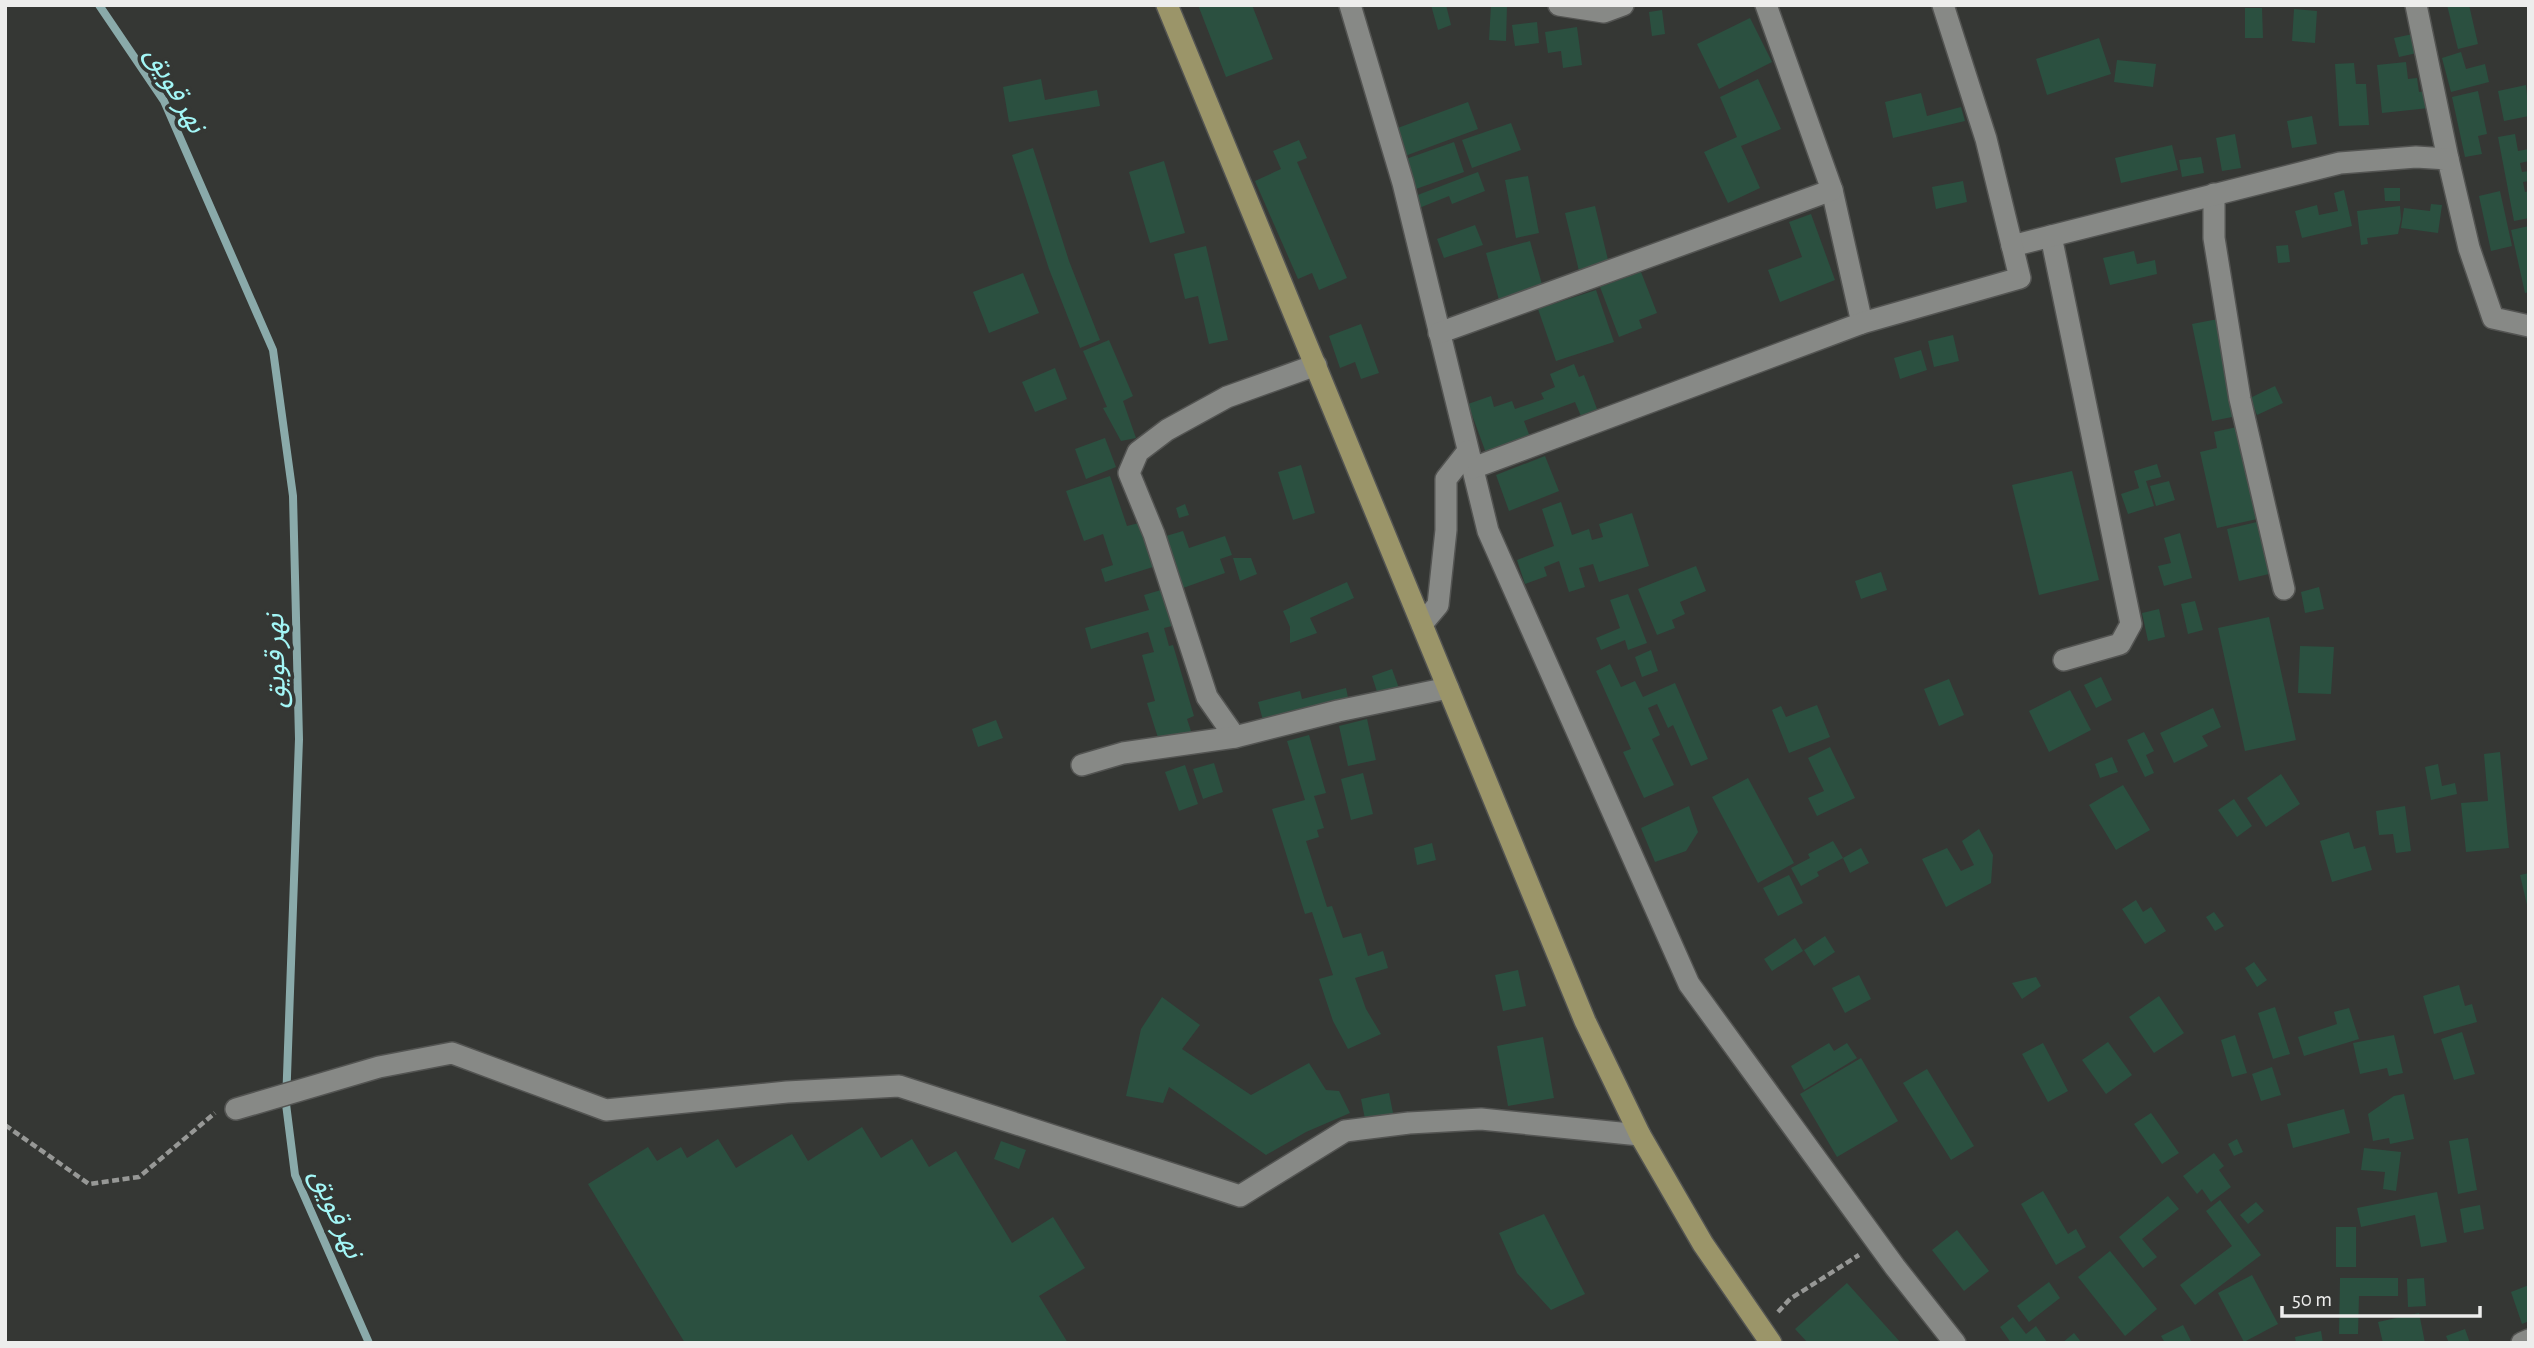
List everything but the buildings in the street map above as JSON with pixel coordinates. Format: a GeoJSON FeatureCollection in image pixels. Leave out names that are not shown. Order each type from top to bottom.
{"type":"FeatureCollection","features":[{"type":"Feature","properties":{"kind":"main road"},"geometry":{"type":"LineString","coordinates":[[1167,5],[1585,1021],[1640,1135],[1703,1244],[1767,1336]]}},
{"type":"Feature","properties":{"kind":"street"},"geometry":{"type":"LineString","coordinates":[[1350,5],[1403,183],[1488,531],[1689,984],[1877,1243],[1955,1343]]}},
{"type":"Feature","properties":{"kind":"street"},"geometry":{"type":"LineString","coordinates":[[1559,5],[1604,12],[1623,5]]}},
{"type":"Feature","properties":{"kind":"street"},"geometry":{"type":"LineString","coordinates":[[1766,5],[1832,190],[1862,323]]}},
{"type":"Feature","properties":{"kind":"street"},"geometry":{"type":"LineString","coordinates":[[1422,624],[1438,605],[1446,530],[1446,479],[1471,460],[1862,323],[2020,278],[1986,139],[1943,5]]}},
{"type":"Feature","properties":{"kind":"street"},"geometry":{"type":"LineString","coordinates":[[2416,5],[2469,248],[2493,318],[2529,326]]}},
{"type":"Feature","properties":{"kind":"street"},"geometry":{"type":"LineString","coordinates":[[2012,246],[2340,163],[2416,157],[2448,159]]}},
{"type":"Feature","properties":{"kind":"street"},"geometry":{"type":"LineString","coordinates":[[1440,333],[1832,190]]}},
{"type":"Feature","properties":{"kind":"street"},"geometry":{"type":"LineString","coordinates":[[2214,194],[2214,239],[2239,399],[2284,589]]}},
{"type":"Feature","properties":{"kind":"street"},"geometry":{"type":"LineString","coordinates":[[2051,236],[2131,624],[2120,643],[2064,660]]}},
{"type":"Feature","properties":{"kind":"street"},"geometry":{"type":"LineString","coordinates":[[1235,737],[1208,697],[1154,534],[1129,473],[1138,452],[1167,430],[1227,397],[1316,366]]}},
{"type":"Feature","properties":{"kind":"street"},"geometry":{"type":"LineString","coordinates":[[1082,765],[1123,753],[1235,737],[1338,711],[1448,688]]}},
{"type":"Feature","properties":{"kind":"street"},"geometry":{"type":"LineString","coordinates":[[236,1110],[379,1067],[452,1053],[606,1111],[787,1092],[899,1086],[1240,1196],[1345,1131],[1409,1123],[1481,1119],[1640,1135]]}},
{"type":"Feature","properties":{"kind":"street"},"geometry":{"type":"LineString","coordinates":[[2522,1343],[2529,1340]]}},
{"type":"Feature","properties":{"kind":"path"},"geometry":{"type":"LineString","coordinates":[[5,1125],[89,1184],[139,1177],[214,1113],[236,1110]]}},
{"type":"Feature","properties":{"kind":"path"},"geometry":{"type":"LineString","coordinates":[[1767,1336],[1790,1299],[1877,1243]]}},
{"type":"Feature","properties":{"kind":"waterway","name":"نهر قويق"},"geometry":{"type":"LineString","coordinates":[[99,5],[164,101],[273,350],[293,496],[299,739],[286,1104],[295,1175],[369,1343]]}}]}
